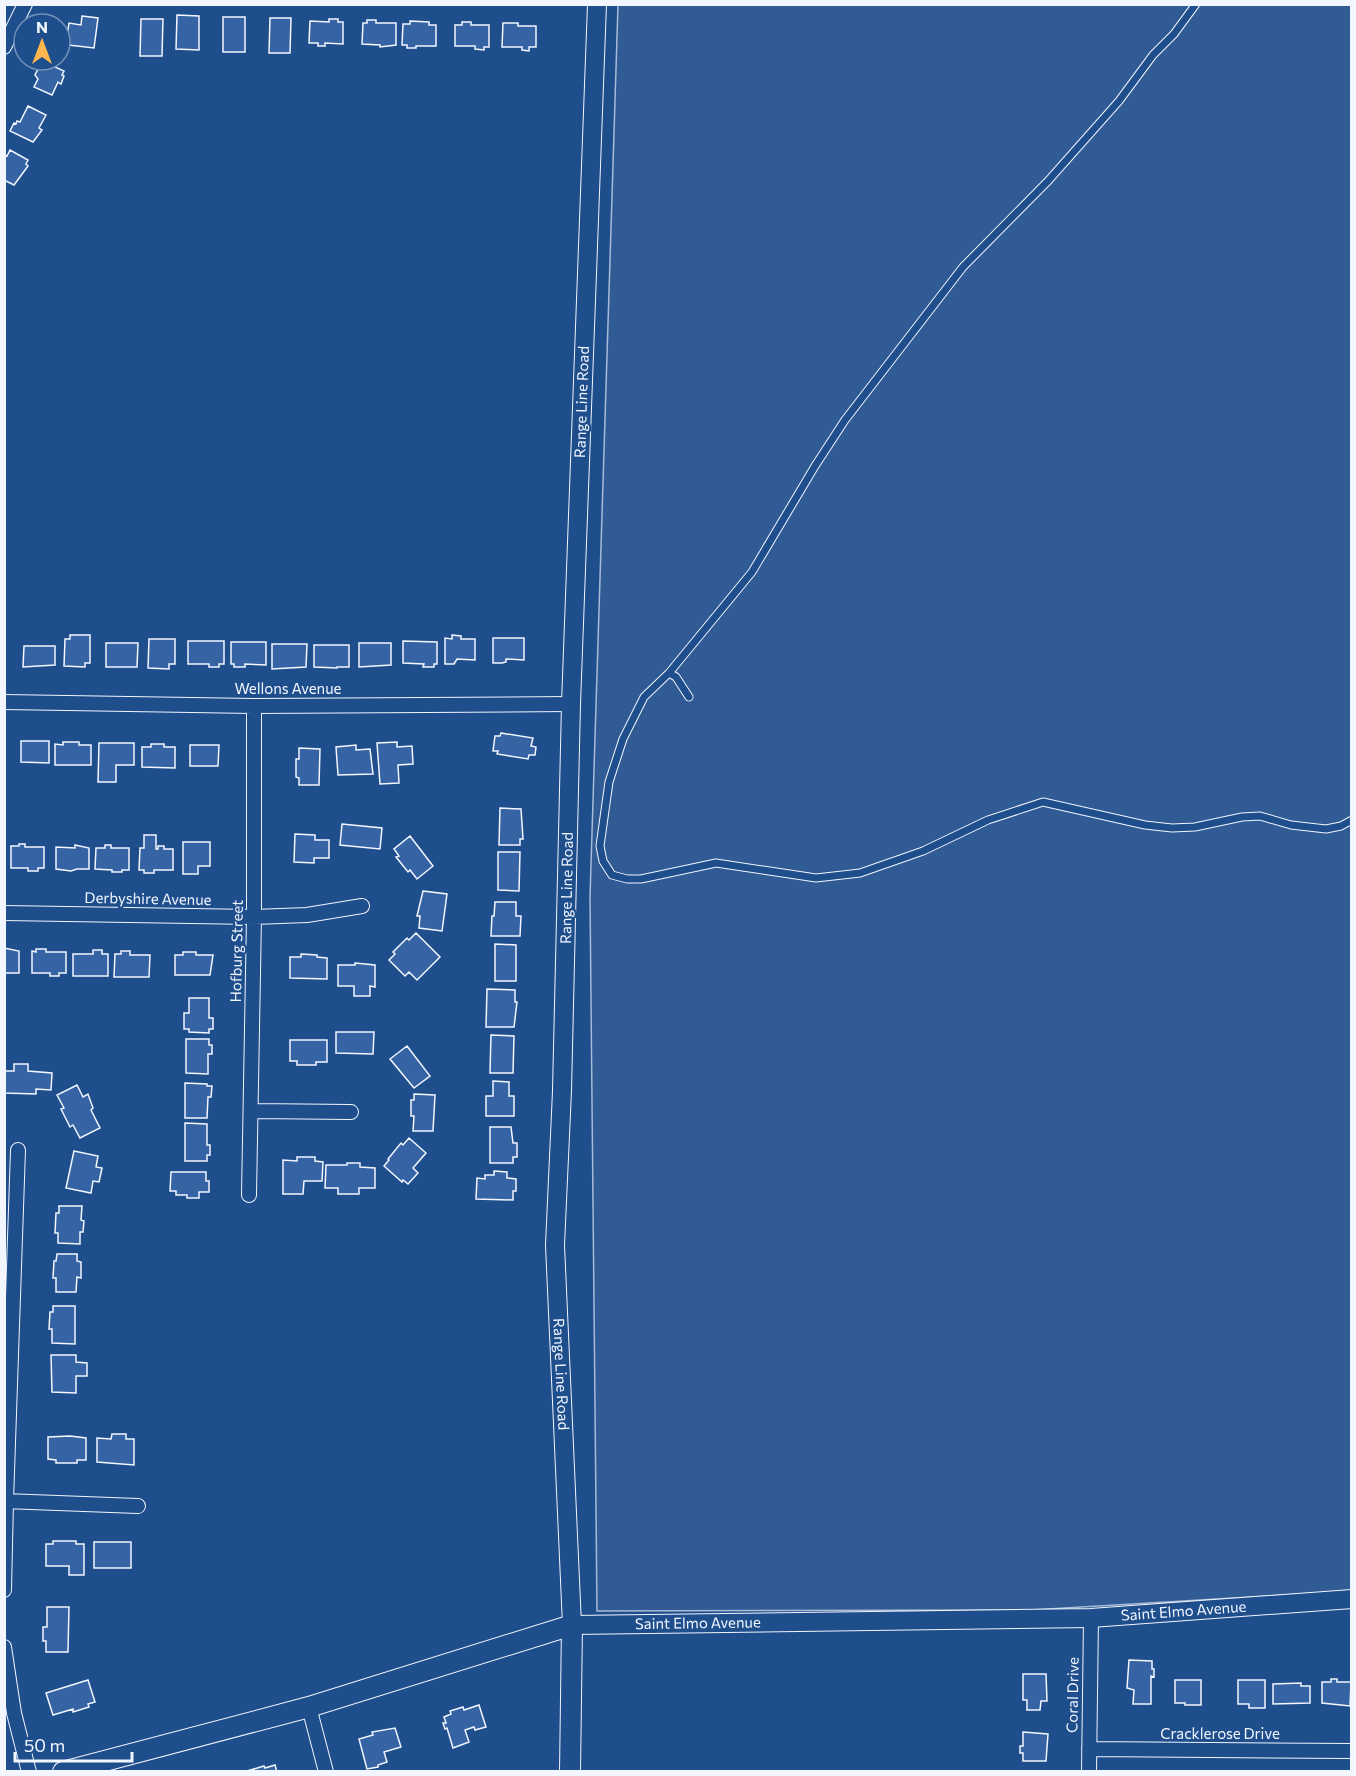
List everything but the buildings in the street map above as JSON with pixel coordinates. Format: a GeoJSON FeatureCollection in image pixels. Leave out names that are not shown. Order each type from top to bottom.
{"type":"FeatureCollection","features":[{"type":"Feature","properties":{"kind":"main road","name":"Saint Elmo Avenue"},"geometry":{"type":"LineString","coordinates":[[63,1772],[98,1767],[309,1707],[572,1625]]}},
{"type":"Feature","properties":{"kind":"main road","name":"Range Line Road"},"geometry":{"type":"LineString","coordinates":[[570,1772],[572,1625]]}},
{"type":"Feature","properties":{"kind":"street"},"geometry":{"type":"LineString","coordinates":[[4,47],[25,4]]}},
{"type":"Feature","properties":{"kind":"street","name":"Range Line Road"},"geometry":{"type":"LineString","coordinates":[[572,1625],[555,1245],[562,1091],[571,704],[597,4]]}},
{"type":"Feature","properties":{"kind":"street","name":"Wellons Avenue"},"geometry":{"type":"LineString","coordinates":[[4,702],[254,706],[571,704]]}},
{"type":"Feature","properties":{"kind":"street","name":"Hofburg Street"},"geometry":{"type":"LineString","coordinates":[[249,1195],[254,917],[254,706]]}},
{"type":"Feature","properties":{"kind":"street","name":"Derbyshire Avenue"},"geometry":{"type":"LineString","coordinates":[[4,913],[254,917],[307,915],[362,906]]}},
{"type":"Feature","properties":{"kind":"street"},"geometry":{"type":"LineString","coordinates":[[252,1111],[351,1113]]}},
{"type":"Feature","properties":{"kind":"street"},"geometry":{"type":"LineString","coordinates":[[4,1590],[5,1501],[18,1150]]}},
{"type":"Feature","properties":{"kind":"street"},"geometry":{"type":"LineString","coordinates":[[5,1501],[138,1506]]}},
{"type":"Feature","properties":{"kind":"street","name":"Saint Elmo Avenue"},"geometry":{"type":"LineString","coordinates":[[572,1625],[1091,1618],[1352,1599]]}},
{"type":"Feature","properties":{"kind":"street","name":"Coral Drive"},"geometry":{"type":"LineString","coordinates":[[1089,1772],[1091,1618]]}},
{"type":"Feature","properties":{"kind":"street"},"geometry":{"type":"LineString","coordinates":[[4,1647],[14,1713],[29,1772]]}},
{"type":"Feature","properties":{"kind":"street"},"geometry":{"type":"LineString","coordinates":[[309,1707],[326,1772]]}},
{"type":"Feature","properties":{"kind":"street","name":"Cracklerose Drive"},"geometry":{"type":"LineString","coordinates":[[1089,1749],[1352,1751]]}},
{"type":"Feature","properties":{"kind":"lane"},"geometry":{"type":"LineString","coordinates":[[1196,4],[1174,34],[1153,55],[1119,101],[1048,181],[963,267],[845,420],[752,572],[669,673],[644,697],[623,739],[609,782],[600,846],[603,861],[612,875],[627,879],[641,879],[716,863],[816,878],[860,873],[923,850],[988,820],[1043,802],[1145,825],[1172,828],[1195,827],[1242,816],[1260,816],[1291,825],[1326,829],[1341,826],[1352,820]]}},
{"type":"Feature","properties":{"kind":"lane"},"geometry":{"type":"LineString","coordinates":[[669,673],[676,677],[689,697]]}},
{"type":"Feature","properties":{"kind":"shaded area"},"geometry":{"type":"Polygon","coordinates":[[[618,5],[1351,5],[1351,1591],[1031,1610],[597,1611],[590,897],[618,5]]]}}]}
